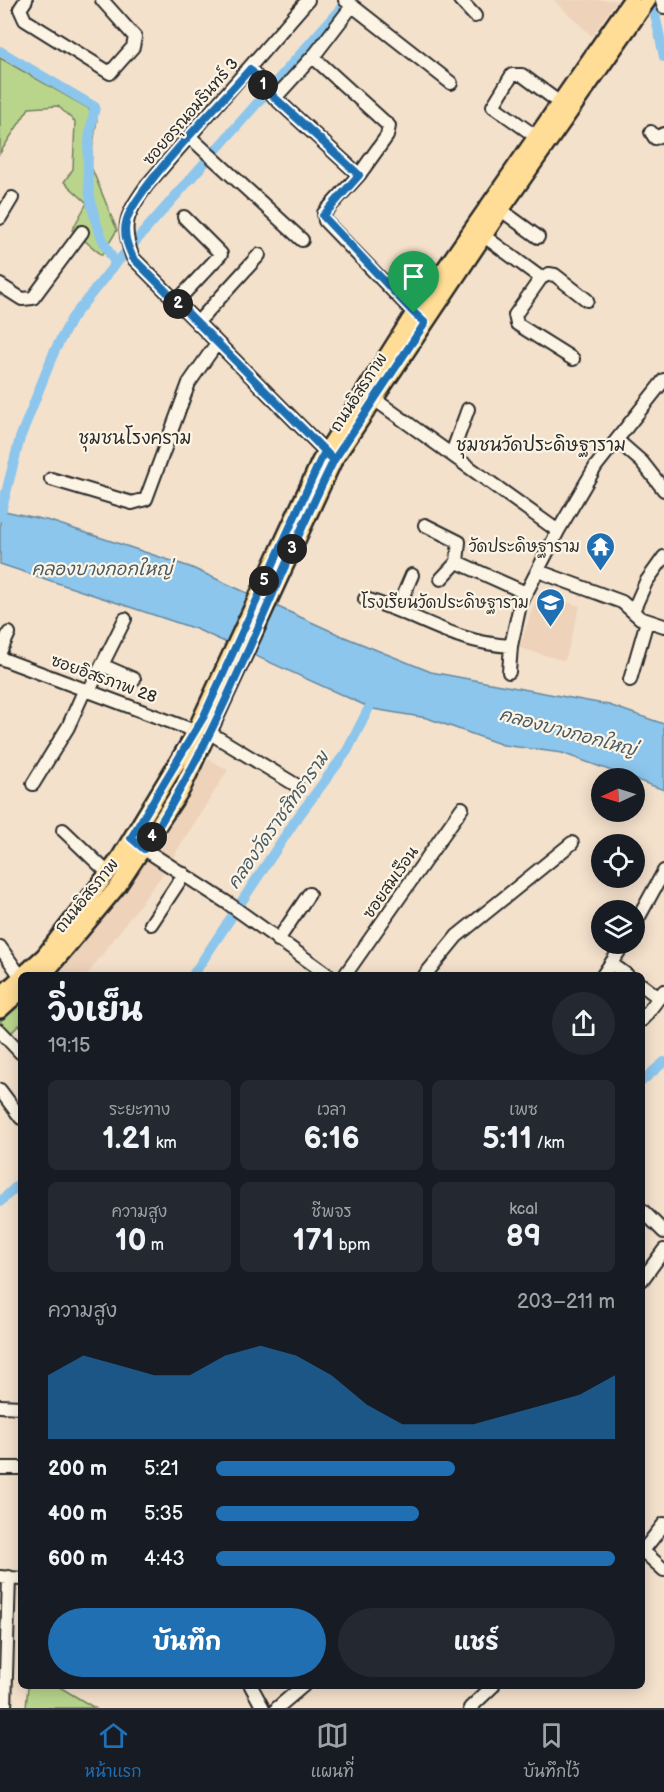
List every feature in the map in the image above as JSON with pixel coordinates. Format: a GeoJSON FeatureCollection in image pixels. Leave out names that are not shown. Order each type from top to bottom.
{"type":"FeatureCollection","features":[{"type":"Feature","properties":{"kind":"main road"},"geometry":{"type":"LineString","coordinates":[[330,456],[560,103],[642,1]]}},
{"type":"Feature","properties":{"kind":"main road","name":"ถนนอิสรภาพ"},"geometry":{"type":"LineString","coordinates":[[44,972],[118,886],[182,789],[205,726],[330,456],[374,399],[419,318],[484,236],[642,1]]}},
{"type":"Feature","properties":{"kind":"main road"},"geometry":{"type":"LineString","coordinates":[[26,972],[44,956],[108,873],[205,726]]}},
{"type":"Feature","properties":{"kind":"main road"},"geometry":{"type":"LineString","coordinates":[[131,838],[144,849]]}},
{"type":"Feature","properties":{"kind":"main road"},"geometry":{"type":"LineString","coordinates":[[0,996],[18,980]]}},
{"type":"Feature","properties":{"kind":"main road"},"geometry":{"type":"LineString","coordinates":[[0,1010],[18,994]]}},
{"type":"Feature","properties":{"kind":"street"},"geometry":{"type":"LineString","coordinates":[[26,0],[20,9],[25,20],[110,73],[133,47],[135,37],[102,0]]}},
{"type":"Feature","properties":{"kind":"street","name":"ซอยอรุณอมรินทร์ 3"},"geometry":{"type":"LineString","coordinates":[[308,0],[147,185],[129,211],[126,223],[128,246],[133,258],[330,456]]}},
{"type":"Feature","properties":{"kind":"street"},"geometry":{"type":"LineString","coordinates":[[460,0],[475,16]]}},
{"type":"Feature","properties":{"kind":"street"},"geometry":{"type":"LineString","coordinates":[[663,0],[664,7]]}},
{"type":"Feature","properties":{"kind":"street"},"geometry":{"type":"LineString","coordinates":[[275,98],[314,55],[349,3],[451,83]]}},
{"type":"Feature","properties":{"kind":"street"},"geometry":{"type":"LineString","coordinates":[[314,55],[315,60],[389,126],[387,136],[359,175],[323,216],[419,318]]}},
{"type":"Feature","properties":{"kind":"street"},"geometry":{"type":"LineString","coordinates":[[250,69],[275,98],[359,175]]}},
{"type":"Feature","properties":{"kind":"street"},"geometry":{"type":"LineString","coordinates":[[531,133],[493,106],[512,75],[522,75],[560,103]]}},
{"type":"Feature","properties":{"kind":"street"},"geometry":{"type":"LineString","coordinates":[[190,137],[302,240]]}},
{"type":"Feature","properties":{"kind":"street"},"geometry":{"type":"LineString","coordinates":[[0,218],[12,198]]}},
{"type":"Feature","properties":{"kind":"street"},"geometry":{"type":"LineString","coordinates":[[501,210],[538,237]]}},
{"type":"Feature","properties":{"kind":"street"},"geometry":{"type":"LineString","coordinates":[[176,302],[221,254],[184,217]]}},
{"type":"Feature","properties":{"kind":"street"},"geometry":{"type":"LineString","coordinates":[[0,285],[22,299],[33,298],[82,232]]}},
{"type":"Feature","properties":{"kind":"street"},"geometry":{"type":"LineString","coordinates":[[484,236],[541,278]]}},
{"type":"Feature","properties":{"kind":"street"},"geometry":{"type":"LineString","coordinates":[[197,322],[259,255]]}},
{"type":"Feature","properties":{"kind":"street"},"geometry":{"type":"LineString","coordinates":[[573,359],[517,324],[515,315],[541,278],[549,274],[555,275],[587,300]]}},
{"type":"Feature","properties":{"kind":"street"},"geometry":{"type":"LineString","coordinates":[[51,479],[132,503],[146,499],[189,383],[217,343]]}},
{"type":"Feature","properties":{"kind":"street"},"geometry":{"type":"LineString","coordinates":[[509,672],[511,646],[520,605],[558,531],[596,466],[664,381]]}},
{"type":"Feature","properties":{"kind":"street"},"geometry":{"type":"LineString","coordinates":[[374,399],[558,531]]}},
{"type":"Feature","properties":{"kind":"street"},"geometry":{"type":"LineString","coordinates":[[452,453],[468,409]]}},
{"type":"Feature","properties":{"kind":"street"},"geometry":{"type":"LineString","coordinates":[[618,441],[642,462],[664,490]]}},
{"type":"Feature","properties":{"kind":"street"},"geometry":{"type":"LineString","coordinates":[[425,525],[459,542],[457,562],[441,579]]}},
{"type":"Feature","properties":{"kind":"street"},"geometry":{"type":"LineString","coordinates":[[633,611],[646,582],[664,557]]}},
{"type":"Feature","properties":{"kind":"street"},"geometry":{"type":"LineString","coordinates":[[457,562],[526,593]]}},
{"type":"Feature","properties":{"kind":"street"},"geometry":{"type":"LineString","coordinates":[[538,571],[622,602],[647,621],[664,626]]}},
{"type":"Feature","properties":{"kind":"street"},"geometry":{"type":"LineString","coordinates":[[397,610],[412,575]]}},
{"type":"Feature","properties":{"kind":"street"},"geometry":{"type":"LineString","coordinates":[[365,599],[397,610],[453,636],[511,646]]}},
{"type":"Feature","properties":{"kind":"street"},"geometry":{"type":"LineString","coordinates":[[33,784],[68,727],[125,620]]}},
{"type":"Feature","properties":{"kind":"street"},"geometry":{"type":"LineString","coordinates":[[630,680],[647,621]]}},
{"type":"Feature","properties":{"kind":"street"},"geometry":{"type":"LineString","coordinates":[[0,652],[9,633]]}},
{"type":"Feature","properties":{"kind":"street","name":"ซอยอิสรภาพ 28"},"geometry":{"type":"LineString","coordinates":[[0,658],[87,690],[205,726],[296,785]]}},
{"type":"Feature","properties":{"kind":"street"},"geometry":{"type":"LineString","coordinates":[[102,665],[134,679]]}},
{"type":"Feature","properties":{"kind":"street","name":"ซอยสมเรือน"},"geometry":{"type":"LineString","coordinates":[[347,972],[462,808]]}},
{"type":"Feature","properties":{"kind":"street"},"geometry":{"type":"LineString","coordinates":[[63,830],[108,873]]}},
{"type":"Feature","properties":{"kind":"street"},"geometry":{"type":"LineString","coordinates":[[427,972],[457,936],[572,843]]}},
{"type":"Feature","properties":{"kind":"street"},"geometry":{"type":"LineString","coordinates":[[144,849],[229,904],[324,972]]}},
{"type":"Feature","properties":{"kind":"street"},"geometry":{"type":"LineString","coordinates":[[645,906],[664,871]]}},
{"type":"Feature","properties":{"kind":"street"},"geometry":{"type":"LineString","coordinates":[[151,924],[184,874]]}},
{"type":"Feature","properties":{"kind":"street"},"geometry":{"type":"LineString","coordinates":[[278,940],[309,894]]}},
{"type":"Feature","properties":{"kind":"street"},"geometry":{"type":"LineString","coordinates":[[0,947],[19,972]]}},
{"type":"Feature","properties":{"kind":"street"},"geometry":{"type":"LineString","coordinates":[[605,972],[618,954]]}},
{"type":"Feature","properties":{"kind":"street"},"geometry":{"type":"LineString","coordinates":[[612,964],[623,972]]}},
{"type":"Feature","properties":{"kind":"street"},"geometry":{"type":"LineString","coordinates":[[645,986],[662,994],[645,1016]]}},
{"type":"Feature","properties":{"kind":"street"},"geometry":{"type":"LineString","coordinates":[[0,1031],[18,1050]]}},
{"type":"Feature","properties":{"kind":"street"},"geometry":{"type":"LineString","coordinates":[[0,1090],[18,1114]]}},
{"type":"Feature","properties":{"kind":"street"},"geometry":{"type":"LineString","coordinates":[[645,1213],[664,1232]]}},
{"type":"Feature","properties":{"kind":"street"},"geometry":{"type":"LineString","coordinates":[[645,1276],[664,1250]]}},
{"type":"Feature","properties":{"kind":"street"},"geometry":{"type":"LineString","coordinates":[[0,1406],[18,1407]]}},
{"type":"Feature","properties":{"kind":"street"},"geometry":{"type":"LineString","coordinates":[[0,1468],[18,1468]]}},
{"type":"Feature","properties":{"kind":"street"},"geometry":{"type":"LineString","coordinates":[[645,1547],[664,1524]]}},
{"type":"Feature","properties":{"kind":"street"},"geometry":{"type":"LineString","coordinates":[[645,1554],[664,1570]]}},
{"type":"Feature","properties":{"kind":"street"},"geometry":{"type":"LineString","coordinates":[[5,1708],[12,1578]]}},
{"type":"Feature","properties":{"kind":"street"},"geometry":{"type":"LineString","coordinates":[[253,1689],[262,1706]]}},
{"type":"Feature","properties":{"kind":"street"},"geometry":{"type":"LineString","coordinates":[[277,1708],[299,1689]]}},
{"type":"Feature","properties":{"kind":"street"},"geometry":{"type":"LineString","coordinates":[[470,1708],[490,1689]]}},
{"type":"Feature","properties":{"kind":"shaded area"},"geometry":{"type":"Polygon","coordinates":[[[553,0],[617,0],[592,36],[553,0]]]}},
{"type":"Feature","properties":{"kind":"shaded area","name":"โรงเรียนวัดประดิษฐาราม"},"geometry":{"type":"Polygon","coordinates":[[[538,592],[580,606],[565,661],[519,648],[538,592]]]}},
{"type":"Feature","properties":{"kind":"shaded area"},"geometry":{"type":"Polygon","coordinates":[[[209,759],[228,770],[160,878],[89,972],[63,972],[56,966],[107,910],[209,759]]]}},
{"type":"Feature","properties":{"kind":"green space"},"geometry":{"type":"Polygon","coordinates":[[[0,58],[88,108],[97,120],[90,164],[117,230],[102,255],[72,230],[87,203],[64,182],[73,169],[75,122],[58,106],[29,108],[0,153],[0,58]]]}},
{"type":"Feature","properties":{"kind":"green space"},"geometry":{"type":"Polygon","coordinates":[[[18,1002],[18,1026],[10,1034],[0,1021],[18,1002]]]}},
{"type":"Feature","properties":{"kind":"green space"},"geometry":{"type":"Polygon","coordinates":[[[28,1689],[63,1689],[95,1708],[26,1708],[28,1689]]]}},
{"type":"Feature","properties":{"kind":"water","name":"คลองบางกอกใหญ่"},"geometry":{"type":"Polygon","coordinates":[[[0,510],[50,521],[190,567],[342,636],[431,672],[609,705],[664,724],[664,790],[645,783],[645,768],[603,768],[562,753],[503,745],[427,718],[373,709],[196,629],[0,564],[0,510]]]}},
{"type":"Feature","properties":{"kind":"waterway"},"geometry":{"type":"LineString","coordinates":[[0,516],[20,438],[54,352],[72,318],[112,268],[348,0]]}},
{"type":"Feature","properties":{"kind":"waterway"},"geometry":{"type":"LineString","coordinates":[[652,0],[664,57]]}},
{"type":"Feature","properties":{"kind":"waterway"},"geometry":{"type":"LineString","coordinates":[[0,51],[95,107],[88,148],[89,188],[98,227],[116,264]]}},
{"type":"Feature","properties":{"kind":"waterway","name":"คลองวัดราชสิทธาราม"},"geometry":{"type":"LineString","coordinates":[[195,972],[295,821],[347,751],[376,694]]}},
{"type":"Feature","properties":{"kind":"waterway"},"geometry":{"type":"LineString","coordinates":[[645,1078],[664,1062]]}},
{"type":"Feature","properties":{"kind":"waterway","name":"คลองวัดราชสิทธาราม"},"geometry":{"type":"LineString","coordinates":[[0,1202],[18,1185]]}},
{"type":"Feature","properties":{"kind":"place","name":"วัดประดิษฐาราม"},"geometry":{"type":"Point","coordinates":[601,572]}},
{"type":"Feature","properties":{"kind":"place","name":"โรงเรียนวัดประดิษฐาราม"},"geometry":{"type":"Point","coordinates":[550,628]}},
{"type":"Feature","properties":{"kind":"district","name":"ชุมชนโรงคราม"},"geometry":{"type":"Point","coordinates":[135,438]}},
{"type":"Feature","properties":{"kind":"district","name":"ชุมชนวัดประดิษฐาราม"},"geometry":{"type":"Point","coordinates":[541,445]}},
{"type":"Feature","properties":{"kind":"route"},"geometry":{"type":"LineString","coordinates":[[414,313],[325,221],[323,216],[359,175],[275,98],[250,69],[147,185],[129,211],[125,236],[133,258],[334,460],[207,739],[182,789],[144,849],[131,838],[204,716],[320,461],[325,452],[334,460],[425,323],[414,313]]}}]}
